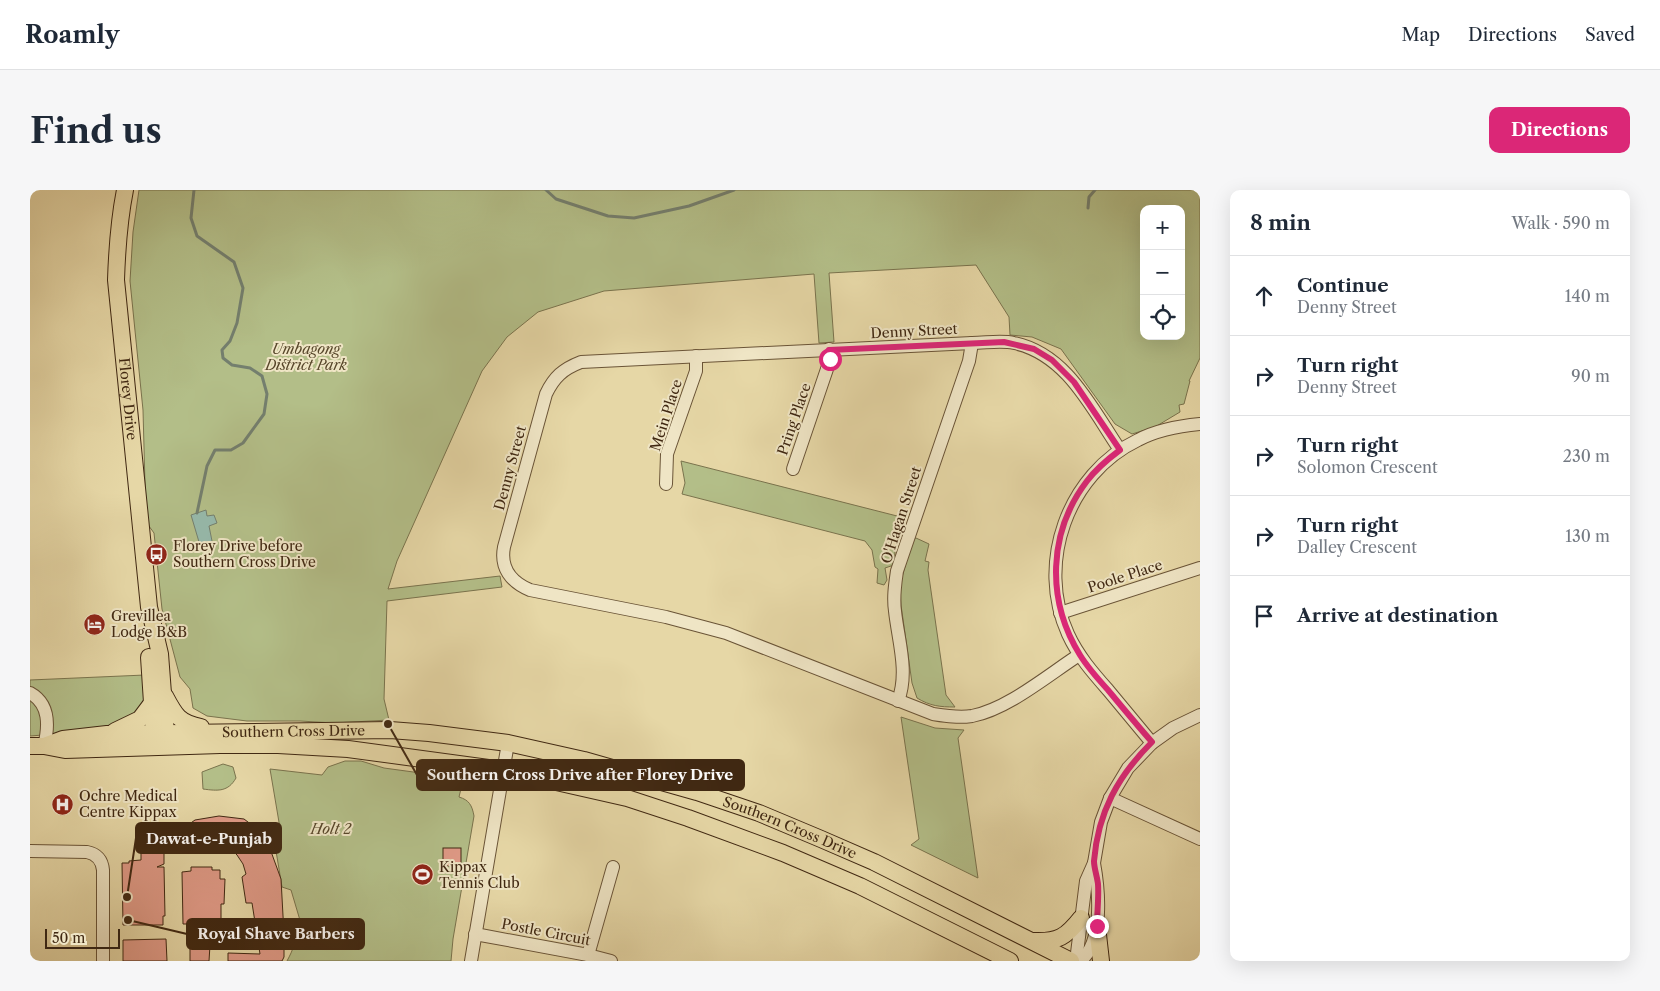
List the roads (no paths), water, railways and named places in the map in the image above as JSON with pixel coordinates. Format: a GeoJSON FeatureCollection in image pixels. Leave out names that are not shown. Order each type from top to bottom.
{"type":"FeatureCollection","features":[{"type":"Feature","properties":{"kind":"main road","name":"Florey Drive"},"geometry":{"type":"LineString","coordinates":[[125,190],[117,245],[116,280],[150,607],[148,634],[158,698],[160,737]]}},
{"type":"Feature","properties":{"kind":"main road"},"geometry":{"type":"LineString","coordinates":[[107,734],[140,718],[158,698],[179,719],[189,725],[253,739]]}},
{"type":"Feature","properties":{"kind":"main road","name":"Southern Cross Drive"},"geometry":{"type":"LineString","coordinates":[[37,746],[63,739],[107,734],[278,739],[380,730],[429,732],[508,743],[584,760],[697,792],[759,813],[874,862],[1071,961]]}},
{"type":"Feature","properties":{"kind":"main road","name":"Southern Cross Drive"},"geometry":{"type":"LineString","coordinates":[[37,746],[65,750],[160,737]]}},
{"type":"Feature","properties":{"kind":"main road","name":"Southern Cross Drive"},"geometry":{"type":"LineString","coordinates":[[278,739],[503,770],[627,798],[783,853],[843,879],[1010,961]]}},
{"type":"Feature","properties":{"kind":"main road"},"geometry":{"type":"LineString","coordinates":[[688,818],[697,792]]}},
{"type":"Feature","properties":{"kind":"main road"},"geometry":{"type":"LineString","coordinates":[[1032,941],[1047,942],[1062,937],[1081,918]]}},
{"type":"Feature","properties":{"kind":"main road"},"geometry":{"type":"LineString","coordinates":[[1097,926],[1102,961]]}},
{"type":"Feature","properties":{"kind":"street","name":"Denny Street"},"geometry":{"type":"LineString","coordinates":[[1080,655],[1008,702],[990,711],[971,716],[952,717],[933,714],[726,633],[666,617],[530,590],[515,582],[508,574],[504,564],[504,547],[546,394],[556,376],[568,367],[581,362],[972,343],[1014,343],[1034,349],[1052,360],[1074,382],[1120,450]]}},
{"type":"Feature","properties":{"kind":"street","name":"O'Hagan Street"},"geometry":{"type":"LineString","coordinates":[[898,700],[903,689],[904,676],[895,609],[894,589],[897,571],[969,361],[972,343]]}},
{"type":"Feature","properties":{"kind":"street","name":"Pring Place"},"geometry":{"type":"LineString","coordinates":[[793,469],[828,369],[829,350]]}},
{"type":"Feature","properties":{"kind":"street","name":"Mein Place"},"geometry":{"type":"LineString","coordinates":[[666,484],[668,454],[696,371],[696,356]]}},
{"type":"Feature","properties":{"kind":"street"},"geometry":{"type":"LineString","coordinates":[[1152,742],[1080,655],[1068,634],[1057,599],[1055,570],[1060,535],[1066,517],[1088,480],[1103,463],[1120,450],[1155,432],[1200,424]]}},
{"type":"Feature","properties":{"kind":"street","name":"Poole Place"},"geometry":{"type":"LineString","coordinates":[[1060,613],[1200,568]]}},
{"type":"Feature","properties":{"kind":"street"},"geometry":{"type":"LineString","coordinates":[[30,692],[46,708],[48,729],[37,746]]}},
{"type":"Feature","properties":{"kind":"street"},"geometry":{"type":"LineString","coordinates":[[1076,961],[1086,881],[1094,863],[1101,822],[1110,798],[1128,768],[1152,742],[1173,728],[1200,715]]}},
{"type":"Feature","properties":{"kind":"street"},"geometry":{"type":"LineString","coordinates":[[471,961],[508,743]]}},
{"type":"Feature","properties":{"kind":"street"},"geometry":{"type":"LineString","coordinates":[[1110,798],[1200,839]]}},
{"type":"Feature","properties":{"kind":"street"},"geometry":{"type":"LineString","coordinates":[[30,851],[88,852],[93,853],[99,858],[103,870],[103,961]]}},
{"type":"Feature","properties":{"kind":"street"},"geometry":{"type":"LineString","coordinates":[[1080,961],[1087,955],[1097,926],[1098,883],[1094,863]]}},
{"type":"Feature","properties":{"kind":"street"},"geometry":{"type":"LineString","coordinates":[[588,955],[613,867]]}},
{"type":"Feature","properties":{"kind":"street","name":"Postle Circuit"},"geometry":{"type":"LineString","coordinates":[[475,934],[611,961]]}},
{"type":"Feature","properties":{"kind":"waterway"},"geometry":{"type":"LineString","coordinates":[[194,190],[191,218],[197,236],[234,262],[243,288],[237,323],[230,341],[222,350],[223,358],[232,365],[250,368],[262,376],[267,394],[264,414],[243,443],[231,450],[215,450],[207,466],[197,513]]}},
{"type":"Feature","properties":{"kind":"waterway"},"geometry":{"type":"LineString","coordinates":[[546,190],[556,199],[608,216],[634,218],[689,206],[734,190]]}},
{"type":"Feature","properties":{"kind":"waterway"},"geometry":{"type":"LineString","coordinates":[[1088,208],[1089,197],[1095,190]]}},
{"type":"Feature","properties":{"kind":"place","name":"Florey Drive before Southern Cross Drive"},"geometry":{"type":"Point","coordinates":[157,554]}},
{"type":"Feature","properties":{"kind":"place","name":"Grevillea Lodge B&B"},"geometry":{"type":"Point","coordinates":[95,624]}},
{"type":"Feature","properties":{"kind":"place","name":"Southern Cross Drive after Florey Drive"},"geometry":{"type":"Point","coordinates":[388,724]}},
{"type":"Feature","properties":{"kind":"place","name":"Ochre Medical Centre Kippax"},"geometry":{"type":"Point","coordinates":[63,804]}},
{"type":"Feature","properties":{"kind":"place","name":"Kippax Tennis Club"},"geometry":{"type":"Point","coordinates":[423,875]}},
{"type":"Feature","properties":{"kind":"place","name":"Dawat-e-Punjab"},"geometry":{"type":"Point","coordinates":[127,897]}},
{"type":"Feature","properties":{"kind":"place","name":"Royal Shave Barbers"},"geometry":{"type":"Point","coordinates":[128,920]}},
{"type":"Feature","properties":{"kind":"park label","name":"Umbagong District Park"},"geometry":{"type":"Point","coordinates":[306,358]}},
{"type":"Feature","properties":{"kind":"park label","name":"Holt 2"},"geometry":{"type":"Point","coordinates":[331,829]}}]}
